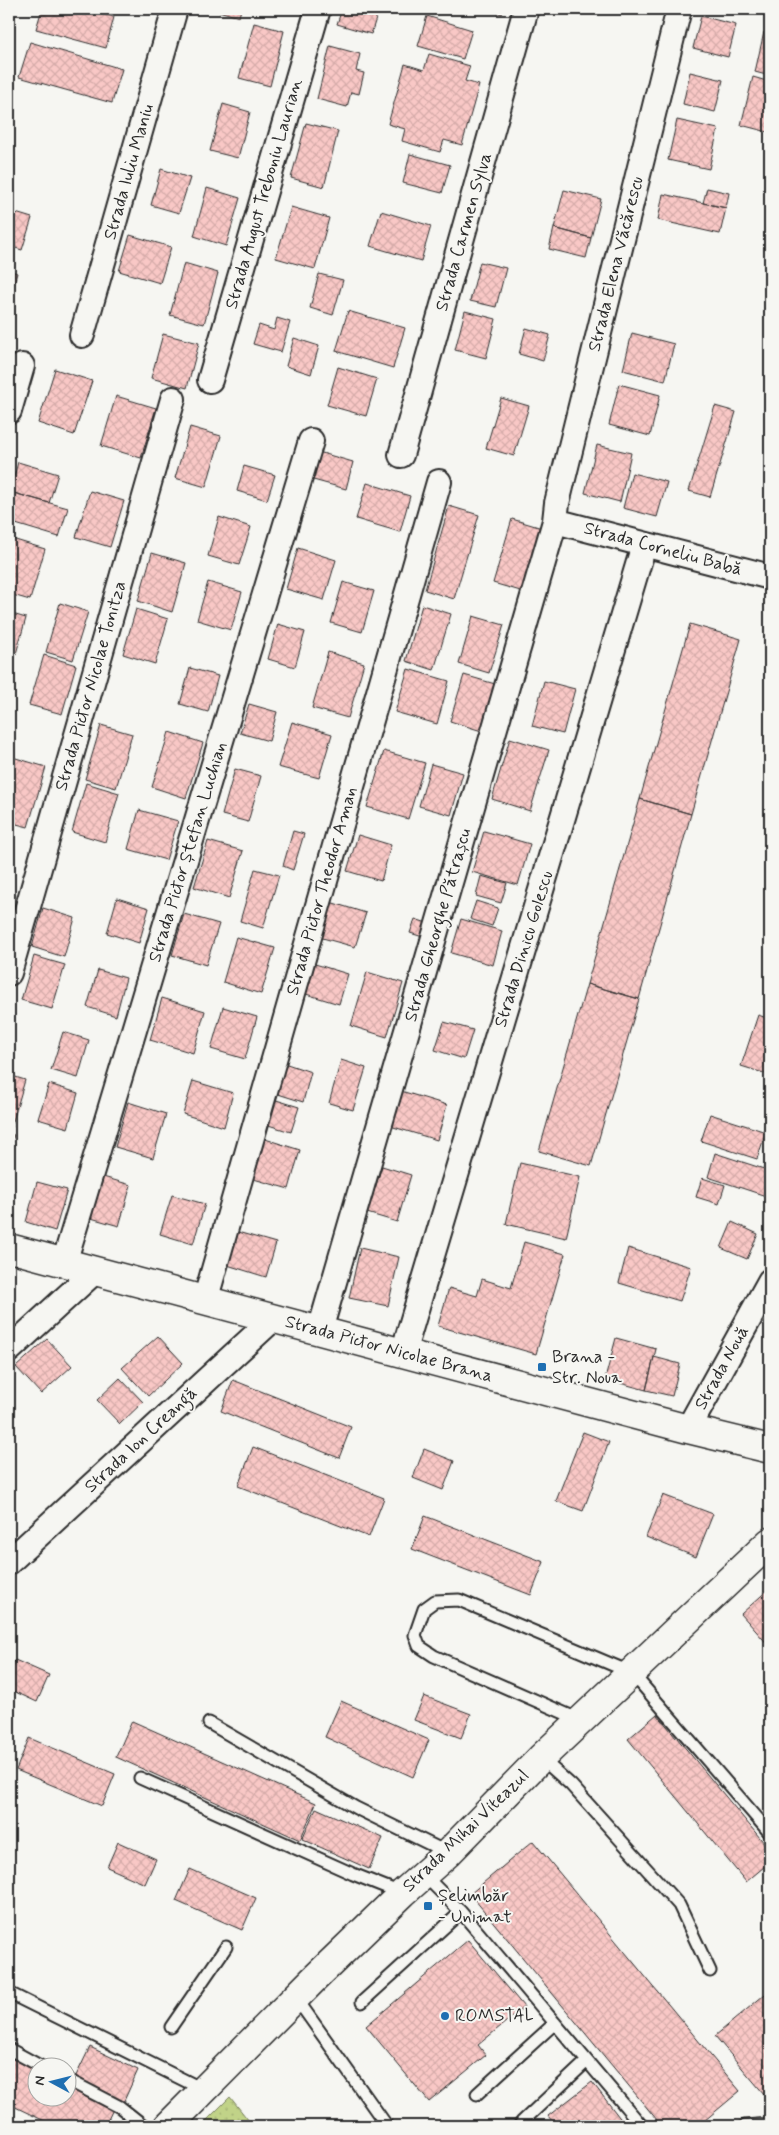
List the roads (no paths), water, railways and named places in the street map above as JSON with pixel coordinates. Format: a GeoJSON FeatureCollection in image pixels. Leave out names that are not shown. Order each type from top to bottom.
{"type":"FeatureCollection","features":[{"type":"Feature","properties":{"kind":"main road","name":"Strada Pictor Nicolae Brana"},"geometry":{"type":"LineString","coordinates":[[9,1248],[688,1429],[770,1449]]}},
{"type":"Feature","properties":{"kind":"main road","name":"Strada Mihai Viteazul"},"geometry":{"type":"LineString","coordinates":[[168,2126],[403,1893],[448,1853],[541,1758],[770,1542]]}},
{"type":"Feature","properties":{"kind":"street","name":"Strada Iuliu Maniu"},"geometry":{"type":"LineString","coordinates":[[82,336],[175,9]]}},
{"type":"Feature","properties":{"kind":"street","name":"Strada August Treboniu Laurian"},"geometry":{"type":"LineString","coordinates":[[210,380],[318,9]]}},
{"type":"Feature","properties":{"kind":"street","name":"Strada Carmen Sylva"},"geometry":{"type":"LineString","coordinates":[[401,455],[526,9]]}},
{"type":"Feature","properties":{"kind":"street","name":"Strada Elena Văcărescu"},"geometry":{"type":"LineString","coordinates":[[555,520],[557,503],[679,9]]}},
{"type":"Feature","properties":{"kind":"street"},"geometry":{"type":"LineString","coordinates":[[9,411],[22,366]]}},
{"type":"Feature","properties":{"kind":"street","name":"Strada Pictor Nicolae Tonitza"},"geometry":{"type":"LineString","coordinates":[[9,973],[173,398]]}},
{"type":"Feature","properties":{"kind":"street","name":"Strada Pictor Ștefan Luchian"},"geometry":{"type":"LineString","coordinates":[[64,1262],[311,441]]}},
{"type":"Feature","properties":{"kind":"street","name":"Strada Pictor Theodor Aman"},"geometry":{"type":"LineString","coordinates":[[205,1301],[439,482]]}},
{"type":"Feature","properties":{"kind":"street","name":"Strada Corneliu Babă"},"geometry":{"type":"LineString","coordinates":[[555,520],[770,577]]}},
{"type":"Feature","properties":{"kind":"street","name":"Strada Gheorghe Pătrașcu"},"geometry":{"type":"LineString","coordinates":[[320,1330],[555,520]]}},
{"type":"Feature","properties":{"kind":"street","name":"Strada Dinicu Golescu"},"geometry":{"type":"LineString","coordinates":[[403,1353],[644,545]]}},
{"type":"Feature","properties":{"kind":"street"},"geometry":{"type":"LineString","coordinates":[[9,1350],[95,1271]]}},
{"type":"Feature","properties":{"kind":"street","name":"Strada Nouă"},"geometry":{"type":"LineString","coordinates":[[688,1429],[770,1280]]}},
{"type":"Feature","properties":{"kind":"street","name":"Strada Ion Creangă"},"geometry":{"type":"LineString","coordinates":[[9,1562],[274,1318]]}},
{"type":"Feature","properties":{"kind":"lane"},"geometry":{"type":"LineString","coordinates":[[581,1721],[434,1656],[420,1646],[415,1635],[424,1609],[436,1601],[459,1600],[632,1673],[770,1833]]}},
{"type":"Feature","properties":{"kind":"lane"},"geometry":{"type":"LineString","coordinates":[[209,1723],[356,1808],[448,1853]]}},
{"type":"Feature","properties":{"kind":"lane"},"geometry":{"type":"LineString","coordinates":[[541,1758],[571,1785],[679,1905],[710,1971]]}},
{"type":"Feature","properties":{"kind":"lane"},"geometry":{"type":"LineString","coordinates":[[140,1778],[353,1874],[403,1893]]}},
{"type":"Feature","properties":{"kind":"lane"},"geometry":{"type":"LineString","coordinates":[[424,1875],[461,1912],[642,2126]]}},
{"type":"Feature","properties":{"kind":"lane"},"geometry":{"type":"LineString","coordinates":[[362,2002],[461,1912]]}},
{"type":"Feature","properties":{"kind":"lane"},"geometry":{"type":"LineString","coordinates":[[170,2027],[226,1948]]}},
{"type":"Feature","properties":{"kind":"lane"},"geometry":{"type":"LineString","coordinates":[[9,1993],[204,2090]]}},
{"type":"Feature","properties":{"kind":"lane"},"geometry":{"type":"LineString","coordinates":[[296,1998],[387,2126]]}},
{"type":"Feature","properties":{"kind":"lane"},"geometry":{"type":"LineString","coordinates":[[476,2094],[555,2023]]}},
{"type":"Feature","properties":{"kind":"lane"},"geometry":{"type":"LineString","coordinates":[[9,2049],[28,2059]]}},
{"type":"Feature","properties":{"kind":"lane"},"geometry":{"type":"LineString","coordinates":[[519,2126],[587,2061]]}},
{"type":"Feature","properties":{"kind":"lane"},"geometry":{"type":"LineString","coordinates":[[78,2085],[120,2107],[144,2126]]}},
{"type":"Feature","properties":{"kind":"lane"},"geometry":{"type":"LineString","coordinates":[[745,2126],[770,2124]]}},
{"type":"Feature","properties":{"kind":"place","name":"Brana - Str. Noua"},"geometry":{"type":"Point","coordinates":[542,1367]}},
{"type":"Feature","properties":{"kind":"place","name":"Șelimbăr - Unimat"},"geometry":{"type":"Point","coordinates":[428,1906]}},
{"type":"Feature","properties":{"kind":"place","name":"ROMSTAL"},"geometry":{"type":"Point","coordinates":[445,2016]}}]}
